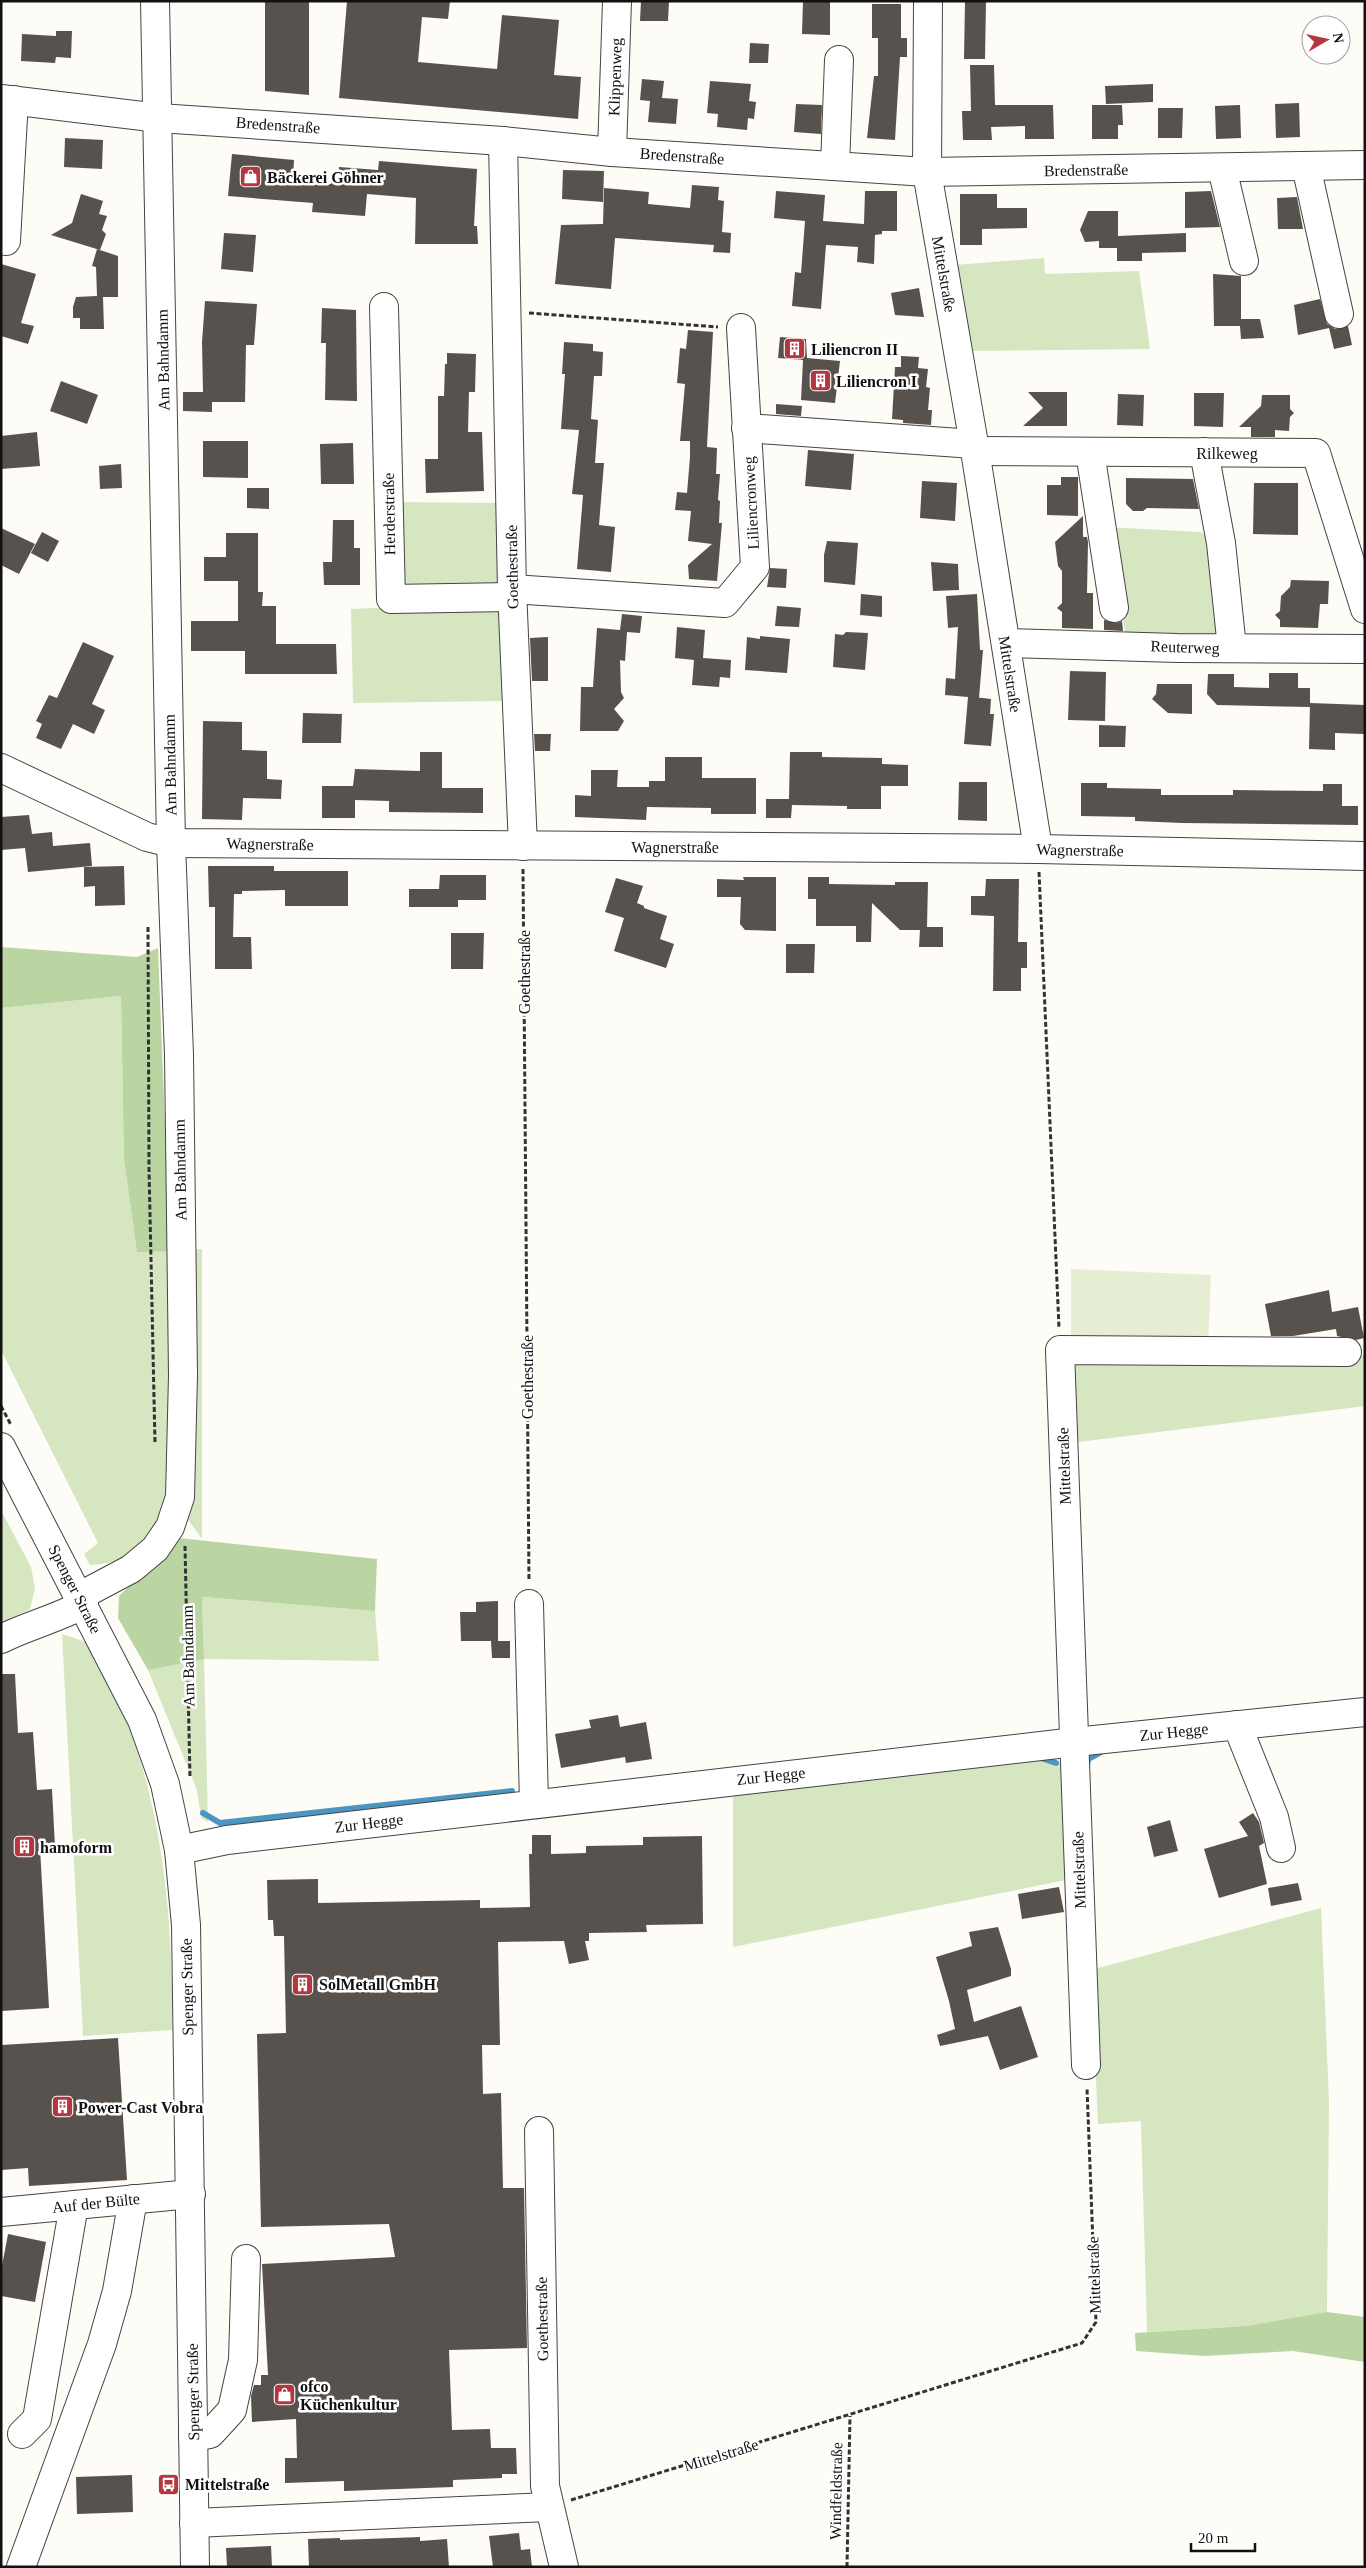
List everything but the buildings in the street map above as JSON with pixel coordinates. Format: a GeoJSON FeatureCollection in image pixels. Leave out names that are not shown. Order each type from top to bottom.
{"type":"FeatureCollection","features":[{"type":"Feature","properties":{"kind":"street","name":"Am Bahndamm"},"geometry":{"type":"LineString","coordinates":[[1,1639],[28,1626],[55,1619],[131,1569],[155,1549],[170,1527],[180,1497],[183,1375],[179,1055],[171,843],[159,118],[155,1]]}},
{"type":"Feature","properties":{"kind":"street","name":"Klippenweg"},"geometry":{"type":"LineString","coordinates":[[612,152],[617,1]]}},
{"type":"Feature","properties":{"kind":"street","name":"Mittelstraße"},"geometry":{"type":"LineString","coordinates":[[928,1],[927,172],[975,448],[1038,849]]}},
{"type":"Feature","properties":{"kind":"street"},"geometry":{"type":"LineString","coordinates":[[835,166],[839,60]]}},
{"type":"Feature","properties":{"kind":"street","name":"Bredenstraße"},"geometry":{"type":"LineString","coordinates":[[8,100],[159,118],[503,141],[612,152],[927,172],[1365,166]]}},
{"type":"Feature","properties":{"kind":"street"},"geometry":{"type":"LineString","coordinates":[[6,241],[8,100]]}},
{"type":"Feature","properties":{"kind":"street","name":"Goethestraße"},"geometry":{"type":"LineString","coordinates":[[503,141],[512,593],[523,846]]}},
{"type":"Feature","properties":{"kind":"street"},"geometry":{"type":"LineString","coordinates":[[1306,166],[1339,314]]}},
{"type":"Feature","properties":{"kind":"street"},"geometry":{"type":"LineString","coordinates":[[1222,168],[1244,261]]}},
{"type":"Feature","properties":{"kind":"street","name":"Herderstraße"},"geometry":{"type":"LineString","coordinates":[[384,307],[391,599],[512,593]]}},
{"type":"Feature","properties":{"kind":"street","name":"Liliencronweg"},"geometry":{"type":"LineString","coordinates":[[512,593],[725,603],[755,567],[741,328]]}},
{"type":"Feature","properties":{"kind":"street","name":"Rilkeweg"},"geometry":{"type":"LineString","coordinates":[[746,428],[975,448],[1090,452],[1316,453],[1365,610]]}},
{"type":"Feature","properties":{"kind":"street"},"geometry":{"type":"LineString","coordinates":[[1090,452],[1114,608]]}},
{"type":"Feature","properties":{"kind":"street"},"geometry":{"type":"LineString","coordinates":[[1204,452],[1221,543],[1232,648]]}},
{"type":"Feature","properties":{"kind":"street","name":"Reuterweg"},"geometry":{"type":"LineString","coordinates":[[1006,643],[1365,649]]}},
{"type":"Feature","properties":{"kind":"street","name":"Wagnerstraße"},"geometry":{"type":"LineString","coordinates":[[1,768],[147,837],[171,843],[1038,849],[1365,856]]}},
{"type":"Feature","properties":{"kind":"street","name":"Mittelstraße"},"geometry":{"type":"LineString","coordinates":[[1060,1350],[1086,2065]]}},
{"type":"Feature","properties":{"kind":"street"},"geometry":{"type":"LineString","coordinates":[[1060,1350],[1347,1352]]}},
{"type":"Feature","properties":{"kind":"street","name":"Spenger Straße"},"geometry":{"type":"LineString","coordinates":[[1,1447],[82,1600],[142,1720],[165,1784],[180,1850],[186,1925],[195,2567]]}},
{"type":"Feature","properties":{"kind":"street"},"geometry":{"type":"LineString","coordinates":[[529,1604],[534,1803]]}},
{"type":"Feature","properties":{"kind":"street","name":"Zur Hegge"},"geometry":{"type":"LineString","coordinates":[[180,1850],[227,1840],[534,1803],[1074,1742],[1365,1712]]}},
{"type":"Feature","properties":{"kind":"street"},"geometry":{"type":"LineString","coordinates":[[1237,1725],[1274,1816],[1281,1848]]}},
{"type":"Feature","properties":{"kind":"street","name":"Goethestraße"},"geometry":{"type":"LineString","coordinates":[[539,2131],[545,2486],[564,2567]]}},
{"type":"Feature","properties":{"kind":"street","name":"Auf der Bülte"},"geometry":{"type":"LineString","coordinates":[[1,2212],[191,2194]]}},
{"type":"Feature","properties":{"kind":"street"},"geometry":{"type":"LineString","coordinates":[[21,2567],[102,2344],[116,2290],[133,2199]]}},
{"type":"Feature","properties":{"kind":"street"},"geometry":{"type":"LineString","coordinates":[[22,2434],[37,2419],[74,2205]]}},
{"type":"Feature","properties":{"kind":"street"},"geometry":{"type":"LineString","coordinates":[[193,2437],[210,2434],[232,2410],[243,2360],[246,2259]]}},
{"type":"Feature","properties":{"kind":"street"},"geometry":{"type":"LineString","coordinates":[[194,2523],[549,2507]]}},
{"type":"Feature","properties":{"kind":"path"},"geometry":{"type":"LineString","coordinates":[[506,311],[741,328]]}},
{"type":"Feature","properties":{"kind":"path","name":"Goethestraße"},"geometry":{"type":"LineString","coordinates":[[523,846],[529,1604]]}},
{"type":"Feature","properties":{"kind":"path"},"geometry":{"type":"LineString","coordinates":[[1038,849],[1060,1350]]}},
{"type":"Feature","properties":{"kind":"path","name":"Am Bahndamm"},"geometry":{"type":"LineString","coordinates":[[170,1527],[184,1539],[187,1558],[189,1785]]}},
{"type":"Feature","properties":{"kind":"path","name":"Mittelstraße"},"geometry":{"type":"LineString","coordinates":[[549,2507],[850,2416],[1082,2343],[1096,2322],[1086,2065]]}},
{"type":"Feature","properties":{"kind":"path","name":"Windfeldstraße"},"geometry":{"type":"LineString","coordinates":[[847,2567],[850,2416]]}},
{"type":"Feature","properties":{"kind":"green space"},"geometry":{"type":"Polygon","coordinates":[[[1044,258],[1045,274],[1139,271],[1150,349],[970,351],[955,265],[1044,258]]]}},
{"type":"Feature","properties":{"kind":"green space"},"geometry":{"type":"Polygon","coordinates":[[[394,502],[501,503],[504,701],[353,703],[351,609],[397,607],[394,502]]]}},
{"type":"Feature","properties":{"kind":"green space"},"geometry":{"type":"Polygon","coordinates":[[[1107,527],[1200,532],[1207,536],[1223,620],[1214,642],[1127,642],[1107,527]]]}},
{"type":"Feature","properties":{"kind":"green space"},"geometry":{"type":"Polygon","coordinates":[[[1,947],[137,957],[158,948],[170,1251],[137,1252],[124,1160],[121,996],[1,1008],[1,947]]]}},
{"type":"Feature","properties":{"kind":"green space"},"geometry":{"type":"Polygon","coordinates":[[[121,996],[124,1160],[137,1251],[202,1249],[202,1539],[167,1490],[156,1521],[143,1544],[134,1552],[122,1558],[108,1563],[90,1565],[84,1554],[98,1543],[1,1350],[1,1008],[121,996]]]}},
{"type":"Feature","properties":{"kind":"green space"},"geometry":{"type":"Polygon","coordinates":[[[1071,1269],[1211,1275],[1208,1347],[1071,1344],[1071,1269]]]}},
{"type":"Feature","properties":{"kind":"green space"},"geometry":{"type":"Polygon","coordinates":[[[1365,1355],[1365,1406],[1071,1443],[1070,1362],[1365,1355]]]}},
{"type":"Feature","properties":{"kind":"green space"},"geometry":{"type":"Polygon","coordinates":[[[1,1510],[31,1567],[35,1588],[30,1609],[1,1623],[1,1510]]]}},
{"type":"Feature","properties":{"kind":"green space"},"geometry":{"type":"Polygon","coordinates":[[[179,1538],[377,1559],[375,1611],[202,1597],[204,1659],[148,1670],[118,1618],[119,1596],[179,1538]]]}},
{"type":"Feature","properties":{"kind":"green space"},"geometry":{"type":"Polygon","coordinates":[[[202,1597],[375,1611],[379,1661],[204,1659],[208,1822],[201,1818],[197,1790],[148,1670],[204,1658],[202,1597]]]}},
{"type":"Feature","properties":{"kind":"green space"},"geometry":{"type":"Polygon","coordinates":[[[62,1634],[89,1643],[122,1709],[143,1768],[152,1805],[165,1879],[171,1954],[172,2030],[83,2036],[62,1634]]]}},
{"type":"Feature","properties":{"kind":"green space"},"geometry":{"type":"Polygon","coordinates":[[[1043,1760],[1065,1764],[1071,1879],[733,1947],[733,1795],[1043,1760]]]}},
{"type":"Feature","properties":{"kind":"green space"},"geometry":{"type":"Polygon","coordinates":[[[1321,1908],[1329,2102],[1327,2312],[1245,2326],[1147,2332],[1141,2121],[1098,2124],[1091,1970],[1321,1908]]]}},
{"type":"Feature","properties":{"kind":"green space"},"geometry":{"type":"Polygon","coordinates":[[[1327,2312],[1365,2317],[1365,2362],[1293,2351],[1204,2356],[1136,2351],[1135,2333],[1245,2326],[1327,2312]]]}},
{"type":"Feature","properties":{"kind":"waterway"},"geometry":{"type":"LineString","coordinates":[[1087,1766],[1088,1759],[1101,1752]]}},
{"type":"Feature","properties":{"kind":"waterway"},"geometry":{"type":"LineString","coordinates":[[1041,1758],[1056,1763]]}},
{"type":"Feature","properties":{"kind":"waterway"},"geometry":{"type":"LineString","coordinates":[[203,1813],[220,1823],[512,1791]]}},
{"type":"Feature","properties":{"kind":"place","name":"Bäckerei Göhner"},"geometry":{"type":"Point","coordinates":[251,177]}},
{"type":"Feature","properties":{"kind":"place","name":"Liliencron II"},"geometry":{"type":"Point","coordinates":[795,349]}},
{"type":"Feature","properties":{"kind":"place","name":"Liliencron I"},"geometry":{"type":"Point","coordinates":[820,381]}},
{"type":"Feature","properties":{"kind":"place","name":"hamoform"},"geometry":{"type":"Point","coordinates":[24,1847]}},
{"type":"Feature","properties":{"kind":"place","name":"SolMetall GmbH"},"geometry":{"type":"Point","coordinates":[303,1984]}},
{"type":"Feature","properties":{"kind":"place","name":"Power-Cast Vobra"},"geometry":{"type":"Point","coordinates":[62,2107]}},
{"type":"Feature","properties":{"kind":"place","name":"ofco Küchenkultur"},"geometry":{"type":"Point","coordinates":[284,2395]}},
{"type":"Feature","properties":{"kind":"place","name":"Mittelstraße"},"geometry":{"type":"Point","coordinates":[169,2484]}}]}
